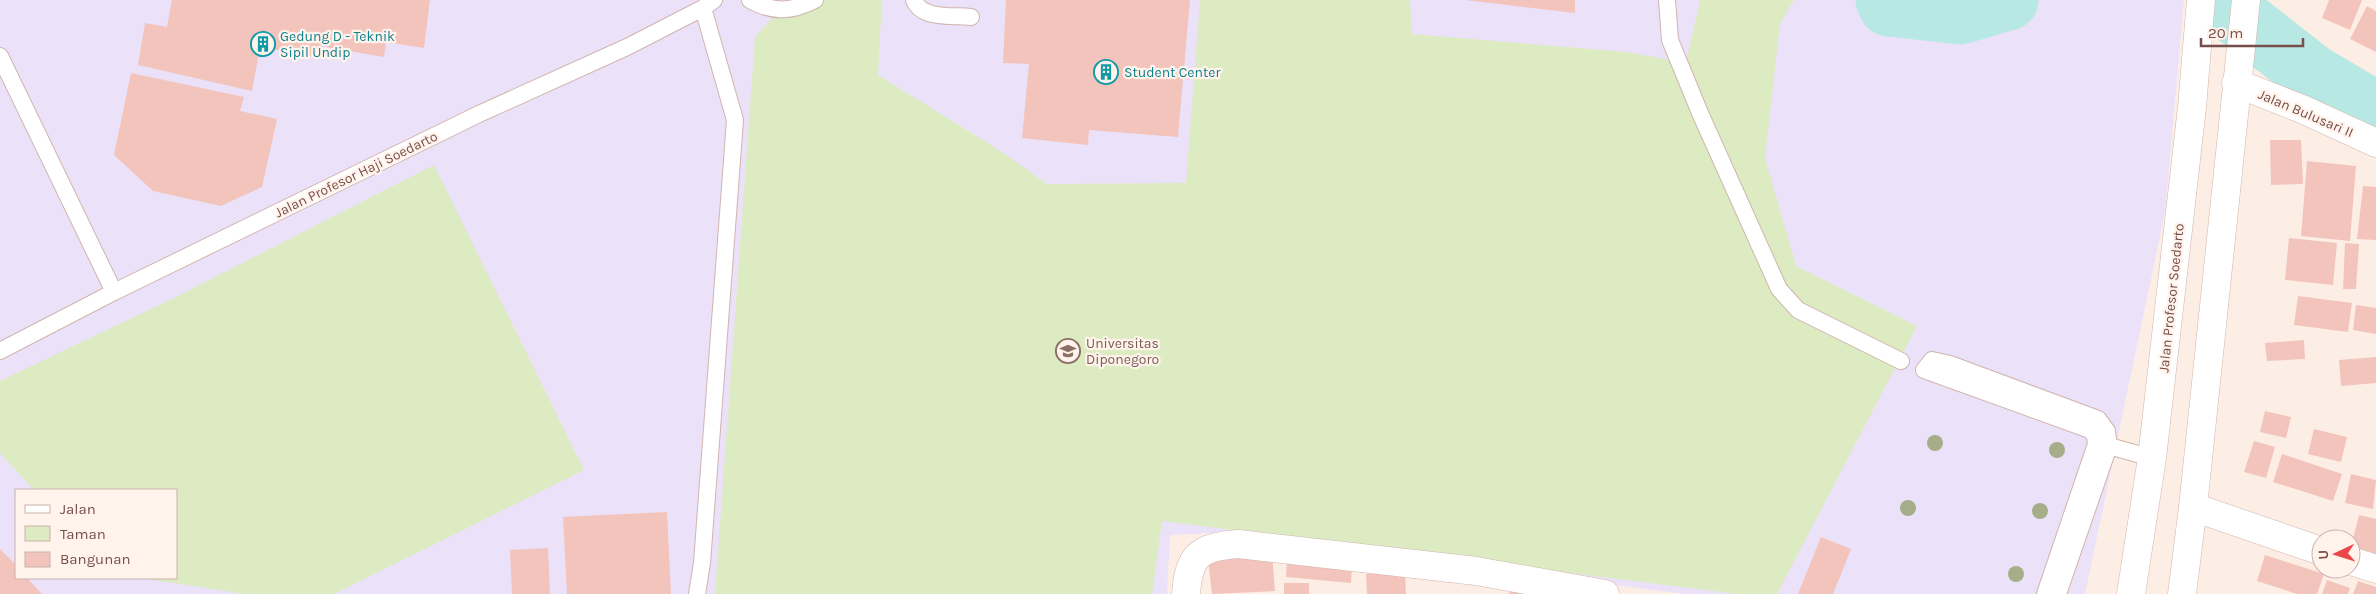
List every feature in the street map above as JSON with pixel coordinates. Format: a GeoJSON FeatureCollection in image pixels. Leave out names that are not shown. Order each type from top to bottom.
{"type":"FeatureCollection","features":[{"type":"Feature","properties":{"kind":"street","name":"Jalan Profesor Soedarto"},"geometry":{"type":"LineString","coordinates":[[2131,594],[2152,458],[2192,107],[2201,0]]}},
{"type":"Feature","properties":{"kind":"street"},"geometry":{"type":"LineString","coordinates":[[2182,594],[2193,507],[2246,0]]}},
{"type":"Feature","properties":{"kind":"street","name":"Jalan Bulusari II"},"geometry":{"type":"LineString","coordinates":[[2236,83],[2302,109],[2376,143]]}},
{"type":"Feature","properties":{"kind":"street"},"geometry":{"type":"LineString","coordinates":[[2193,507],[2311,548]]}},
{"type":"Feature","properties":{"kind":"street"},"geometry":{"type":"LineString","coordinates":[[1186,594],[1190,568],[1195,556],[1206,549],[1238,544],[1476,571],[1588,592]]}},
{"type":"Feature","properties":{"kind":"street"},"geometry":{"type":"LineString","coordinates":[[2361,564],[2376,569]]}},
{"type":"Feature","properties":{"kind":"lane"},"geometry":{"type":"LineString","coordinates":[[750,0],[764,8],[798,9],[815,0]]}},
{"type":"Feature","properties":{"kind":"lane"},"geometry":{"type":"LineString","coordinates":[[914,0],[917,8],[925,13],[971,17]]}},
{"type":"Feature","properties":{"kind":"lane"},"geometry":{"type":"LineString","coordinates":[[1667,0],[1670,40],[1704,122],[1779,289],[1798,310],[1901,361]]}},
{"type":"Feature","properties":{"kind":"lane"},"geometry":{"type":"LineString","coordinates":[[697,594],[702,563],[735,120],[709,4]]}},
{"type":"Feature","properties":{"kind":"lane","name":"Jalan Profesor Haji Soedarto"},"geometry":{"type":"LineString","coordinates":[[0,351],[114,292],[479,114],[627,48],[709,4]]}},
{"type":"Feature","properties":{"kind":"lane"},"geometry":{"type":"LineString","coordinates":[[0,56],[114,292]]}},
{"type":"Feature","properties":{"kind":"lane"},"geometry":{"type":"LineString","coordinates":[[2045,594],[2096,444],[2095,436],[2090,430],[1924,370],[1932,360],[1939,360],[2098,419],[2107,430],[2109,446],[2058,594]]}},
{"type":"Feature","properties":{"kind":"lane"},"geometry":{"type":"LineString","coordinates":[[2109,446],[2152,458]]}},
{"type":"Feature","properties":{"kind":"shaded area","name":"Universitas Diponegoro"},"geometry":{"type":"Polygon","coordinates":[[[0,0],[2184,0],[2165,212],[2085,594],[1685,594],[1211,533],[1170,535],[1167,594],[0,594],[0,0]]]}},
{"type":"Feature","properties":{"kind":"green space"},"geometry":{"type":"Polygon","coordinates":[[[788,0],[882,0],[878,75],[1002,152],[1047,184],[1186,183],[1200,0],[1410,0],[1412,34],[1627,52],[1686,63],[1700,0],[1794,0],[1780,23],[1765,158],[1796,266],[1917,326],[1777,594],[1737,594],[1162,521],[1152,594],[715,594],[755,37],[788,0]]]}},
{"type":"Feature","properties":{"kind":"green space"},"geometry":{"type":"Polygon","coordinates":[[[434,165],[584,470],[334,594],[245,594],[147,579],[178,579],[178,489],[33,489],[0,453],[0,381],[178,296],[434,165]]]}},
{"type":"Feature","properties":{"kind":"building","name":"Gedung D - Teknik Sipil Undip"},"geometry":{"type":"Polygon","coordinates":[[[172,0],[430,0],[424,48],[386,42],[384,57],[320,46],[319,57],[260,47],[252,91],[138,65],[145,23],[167,27],[172,0]]]}},
{"type":"Feature","properties":{"kind":"building","name":"Student Center"},"geometry":{"type":"Polygon","coordinates":[[[1006,0],[1190,0],[1178,137],[1089,130],[1088,145],[1022,138],[1029,64],[1003,63],[1006,0]]]}},
{"type":"Feature","properties":{"kind":"building"},"geometry":{"type":"Polygon","coordinates":[[[1465,0],[1575,0],[1575,13],[1465,0]]]}},
{"type":"Feature","properties":{"kind":"building"},"geometry":{"type":"Polygon","coordinates":[[[2329,0],[2362,0],[2350,30],[2322,18],[2329,0]]]}},
{"type":"Feature","properties":{"kind":"building"},"geometry":{"type":"Polygon","coordinates":[[[2367,6],[2376,11],[2376,52],[2350,39],[2367,6]]]}},
{"type":"Feature","properties":{"kind":"building"},"geometry":{"type":"Polygon","coordinates":[[[131,73],[244,97],[240,111],[277,119],[262,187],[221,206],[153,191],[114,155],[131,73]]]}},
{"type":"Feature","properties":{"kind":"building"},"geometry":{"type":"Polygon","coordinates":[[[2270,140],[2301,140],[2303,184],[2271,185],[2270,140]]]}},
{"type":"Feature","properties":{"kind":"building"},"geometry":{"type":"Polygon","coordinates":[[[2307,161],[2356,166],[2350,241],[2301,236],[2307,161]]]}},
{"type":"Feature","properties":{"kind":"building"},"geometry":{"type":"Polygon","coordinates":[[[2363,186],[2376,187],[2376,240],[2357,239],[2363,186]]]}},
{"type":"Feature","properties":{"kind":"building"},"geometry":{"type":"Polygon","coordinates":[[[2289,238],[2337,243],[2333,285],[2285,280],[2289,238]]]}},
{"type":"Feature","properties":{"kind":"building"},"geometry":{"type":"Polygon","coordinates":[[[2345,243],[2359,244],[2356,289],[2343,289],[2345,243]]]}},
{"type":"Feature","properties":{"kind":"building"},"geometry":{"type":"Polygon","coordinates":[[[2298,296],[2352,303],[2348,332],[2294,325],[2298,296]]]}},
{"type":"Feature","properties":{"kind":"building"},"geometry":{"type":"Polygon","coordinates":[[[2356,305],[2376,308],[2376,334],[2353,330],[2356,305]]]}},
{"type":"Feature","properties":{"kind":"building"},"geometry":{"type":"Polygon","coordinates":[[[2304,340],[2305,359],[2267,361],[2265,343],[2304,340]]]}},
{"type":"Feature","properties":{"kind":"building"},"geometry":{"type":"Polygon","coordinates":[[[2376,357],[2376,383],[2341,386],[2339,360],[2376,357]]]}},
{"type":"Feature","properties":{"kind":"building"},"geometry":{"type":"Polygon","coordinates":[[[2265,411],[2291,417],[2286,438],[2260,432],[2265,411]]]}},
{"type":"Feature","properties":{"kind":"building"},"geometry":{"type":"Polygon","coordinates":[[[2314,429],[2347,437],[2341,462],[2308,454],[2314,429]]]}},
{"type":"Feature","properties":{"kind":"building"},"geometry":{"type":"Polygon","coordinates":[[[2254,441],[2275,447],[2266,478],[2244,472],[2254,441]]]}},
{"type":"Feature","properties":{"kind":"building"},"geometry":{"type":"Polygon","coordinates":[[[2282,454],[2342,474],[2333,501],[2273,482],[2282,454]]]}},
{"type":"Feature","properties":{"kind":"building"},"geometry":{"type":"Polygon","coordinates":[[[2351,474],[2376,480],[2373,509],[2345,503],[2351,474]]]}},
{"type":"Feature","properties":{"kind":"building"},"geometry":{"type":"Polygon","coordinates":[[[667,512],[671,594],[567,594],[563,517],[667,512]]]}},
{"type":"Feature","properties":{"kind":"building"},"geometry":{"type":"Polygon","coordinates":[[[2359,515],[2376,519],[2376,554],[2361,550],[2361,529],[2356,529],[2359,515]]]}},
{"type":"Feature","properties":{"kind":"building"},"geometry":{"type":"Polygon","coordinates":[[[1821,537],[1851,549],[1833,594],[1798,594],[1821,537]]]}},
{"type":"Feature","properties":{"kind":"building"},"geometry":{"type":"Polygon","coordinates":[[[548,548],[550,594],[512,594],[510,550],[548,548]]]}},
{"type":"Feature","properties":{"kind":"building"},"geometry":{"type":"Polygon","coordinates":[[[0,549],[15,564],[15,579],[28,579],[42,594],[0,594],[0,549]]]}},
{"type":"Feature","properties":{"kind":"building"},"geometry":{"type":"Polygon","coordinates":[[[1272,553],[1275,591],[1212,594],[1208,559],[1272,553]]]}},
{"type":"Feature","properties":{"kind":"building"},"geometry":{"type":"Polygon","coordinates":[[[2265,555],[2311,570],[2311,579],[2322,579],[2317,594],[2297,594],[2257,581],[2265,555]]]}},
{"type":"Feature","properties":{"kind":"building"},"geometry":{"type":"Polygon","coordinates":[[[1287,558],[1352,564],[1351,583],[1286,577],[1287,558]]]}},
{"type":"Feature","properties":{"kind":"building"},"geometry":{"type":"Polygon","coordinates":[[[1405,572],[1406,594],[1367,594],[1366,574],[1405,572]]]}},
{"type":"Feature","properties":{"kind":"building"},"geometry":{"type":"Polygon","coordinates":[[[2327,580],[2350,588],[2348,594],[2322,594],[2327,580]]]}},
{"type":"Feature","properties":{"kind":"building"},"geometry":{"type":"Polygon","coordinates":[[[2358,581],[2376,587],[2376,594],[2353,594],[2358,581]]]}},
{"type":"Feature","properties":{"kind":"building"},"geometry":{"type":"Polygon","coordinates":[[[1284,583],[1309,583],[1309,594],[1284,594],[1284,583]]]}},
{"type":"Feature","properties":{"kind":"building"},"geometry":{"type":"Polygon","coordinates":[[[1511,586],[1540,594],[1509,594],[1511,586]]]}},
{"type":"Feature","properties":{"kind":"waterway"},"geometry":{"type":"LineString","coordinates":[[1886,0],[1889,6],[1960,14],[2008,0]]}},
{"type":"Feature","properties":{"kind":"waterway"},"geometry":{"type":"LineString","coordinates":[[2217,0],[2313,75],[2376,112]]}},
{"type":"Feature","properties":{"kind":"place","name":"Gedung D - Teknik Sipil Undip"},"geometry":{"type":"Point","coordinates":[263,44]}},
{"type":"Feature","properties":{"kind":"place","name":"Student Center"},"geometry":{"type":"Point","coordinates":[1106,72]}},
{"type":"Feature","properties":{"kind":"place","name":"Universitas Diponegoro"},"geometry":{"type":"Point","coordinates":[1068,351]}}]}
